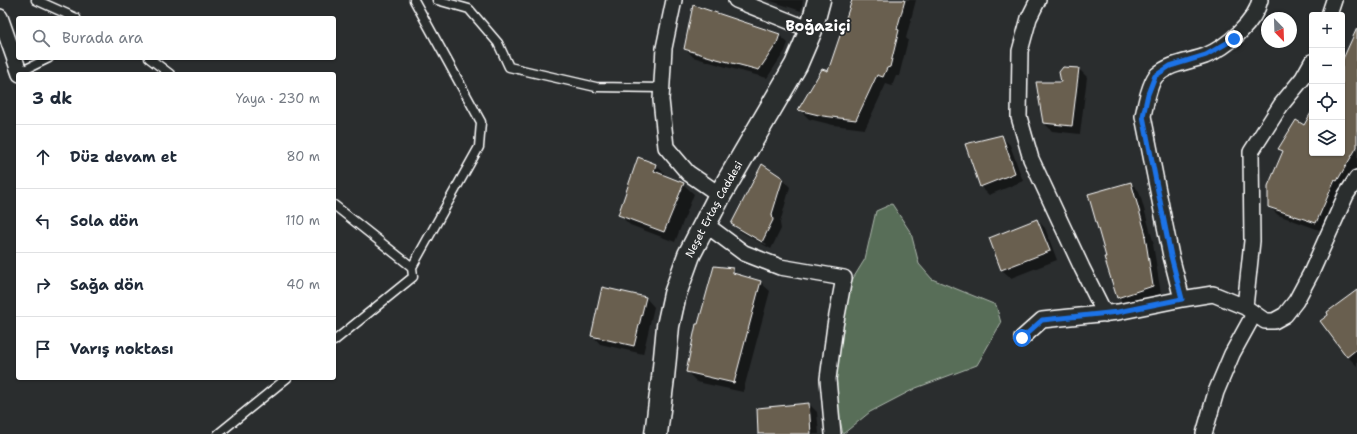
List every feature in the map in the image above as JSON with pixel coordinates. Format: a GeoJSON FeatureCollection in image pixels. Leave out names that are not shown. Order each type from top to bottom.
{"type":"FeatureCollection","features":[{"type":"Feature","properties":{"kind":"main road","name":"Neşet Ertaş Caddesi"},"geometry":{"type":"LineString","coordinates":[[656,434],[668,326],[675,294],[689,254],[720,195],[796,65],[811,30],[819,0]]}},
{"type":"Feature","properties":{"kind":"street"},"geometry":{"type":"LineString","coordinates":[[674,0],[664,48],[661,100],[666,148],[688,173],[720,195]]}},
{"type":"Feature","properties":{"kind":"street"},"geometry":{"type":"LineString","coordinates":[[736,0],[811,30]]}},
{"type":"Feature","properties":{"kind":"street"},"geometry":{"type":"LineString","coordinates":[[1038,0],[1028,18],[1020,51],[1019,116],[1032,159],[1082,268],[1105,314]]}},
{"type":"Feature","properties":{"kind":"street"},"geometry":{"type":"LineString","coordinates":[[1182,299],[1171,256],[1143,116],[1148,94],[1155,76],[1170,66],[1206,55],[1234,39],[1250,19],[1260,0]]}},
{"type":"Feature","properties":{"kind":"street"},"geometry":{"type":"LineString","coordinates":[[1330,12],[1334,0]]}},
{"type":"Feature","properties":{"kind":"street"},"geometry":{"type":"LineString","coordinates":[[0,17],[20,72]]}},
{"type":"Feature","properties":{"kind":"street"},"geometry":{"type":"LineString","coordinates":[[1204,434],[1216,392],[1249,310],[1252,242],[1252,152],[1281,105],[1303,78],[1309,67]]}},
{"type":"Feature","properties":{"kind":"street"},"geometry":{"type":"LineString","coordinates":[[1022,338],[1042,320],[1105,314],[1213,294],[1249,310],[1265,321],[1274,321],[1285,315],[1296,301],[1311,273],[1346,195],[1357,178]]}},
{"type":"Feature","properties":{"kind":"street"},"geometry":{"type":"LineString","coordinates":[[705,224],[744,253],[780,267],[844,278],[835,326],[828,379],[833,434]]}},
{"type":"Feature","properties":{"kind":"lane"},"geometry":{"type":"LineString","coordinates":[[36,0],[72,16]]}},
{"type":"Feature","properties":{"kind":"lane"},"geometry":{"type":"LineString","coordinates":[[336,339],[413,277],[412,267],[479,147],[481,122],[414,0]]}},
{"type":"Feature","properties":{"kind":"lane"},"geometry":{"type":"LineString","coordinates":[[437,0],[469,9],[498,43],[509,67],[596,87],[662,88]]}},
{"type":"Feature","properties":{"kind":"lane"},"geometry":{"type":"LineString","coordinates":[[22,72],[45,60]]}},
{"type":"Feature","properties":{"kind":"lane"},"geometry":{"type":"LineString","coordinates":[[152,60],[167,72]]}},
{"type":"Feature","properties":{"kind":"lane"},"geometry":{"type":"LineString","coordinates":[[336,207],[412,267]]}},
{"type":"Feature","properties":{"kind":"lane"},"geometry":{"type":"LineString","coordinates":[[218,434],[286,380]]}},
{"type":"Feature","properties":{"kind":"green space"},"geometry":{"type":"Polygon","coordinates":[[[892,204],[911,233],[919,264],[932,279],[996,305],[1001,323],[977,365],[916,388],[870,412],[843,434],[833,387],[849,285],[865,259],[876,211],[892,204]]]}},
{"type":"Feature","properties":{"kind":"building"},"geometry":{"type":"Polygon","coordinates":[[[852,0],[905,0],[897,29],[899,30],[890,67],[887,68],[883,77],[877,75],[856,120],[823,116],[798,110],[822,69],[828,71],[852,0]]]}},
{"type":"Feature","properties":{"kind":"building"},"geometry":{"type":"Polygon","coordinates":[[[693,5],[780,34],[777,43],[759,70],[684,49],[693,5]]]}},
{"type":"Feature","properties":{"kind":"building"},"geometry":{"type":"Polygon","coordinates":[[[1357,28],[1357,147],[1337,181],[1335,180],[1316,223],[1268,207],[1268,186],[1283,151],[1278,149],[1296,120],[1304,125],[1309,116],[1309,156],[1345,156],[1345,54],[1357,28]]]}},
{"type":"Feature","properties":{"kind":"building"},"geometry":{"type":"Polygon","coordinates":[[[1063,67],[1079,68],[1072,126],[1043,123],[1036,82],[1061,82],[1059,72],[1063,67]]]}},
{"type":"Feature","properties":{"kind":"building"},"geometry":{"type":"Polygon","coordinates":[[[1002,135],[1015,173],[980,187],[965,144],[1002,135]]]}},
{"type":"Feature","properties":{"kind":"building"},"geometry":{"type":"Polygon","coordinates":[[[638,157],[656,164],[654,171],[684,183],[664,232],[618,215],[638,157]]]}},
{"type":"Feature","properties":{"kind":"building"},"geometry":{"type":"Polygon","coordinates":[[[762,164],[783,178],[772,214],[773,220],[762,242],[731,224],[762,164]]]}},
{"type":"Feature","properties":{"kind":"building"},"geometry":{"type":"Polygon","coordinates":[[[1131,182],[1146,235],[1153,286],[1117,298],[1104,257],[1106,257],[1088,194],[1131,182]]]}},
{"type":"Feature","properties":{"kind":"building"},"geometry":{"type":"Polygon","coordinates":[[[1037,219],[1050,251],[1001,270],[989,238],[1037,219]]]}},
{"type":"Feature","properties":{"kind":"building"},"geometry":{"type":"Polygon","coordinates":[[[714,266],[733,268],[733,273],[761,281],[734,383],[686,372],[696,324],[698,324],[714,266]]]}},
{"type":"Feature","properties":{"kind":"building"},"geometry":{"type":"Polygon","coordinates":[[[602,287],[646,297],[634,346],[591,336],[602,287]]]}},
{"type":"Feature","properties":{"kind":"building"},"geometry":{"type":"Polygon","coordinates":[[[1357,290],[1357,349],[1347,357],[1320,321],[1328,315],[1327,312],[1357,290]]]}},
{"type":"Feature","properties":{"kind":"building"},"geometry":{"type":"Polygon","coordinates":[[[809,403],[811,434],[758,434],[757,408],[809,403]]]}},
{"type":"Feature","properties":{"kind":"district","name":"Boğaziçi"},"geometry":{"type":"Point","coordinates":[818,26]}},
{"type":"Feature","properties":{"kind":"route"},"geometry":{"type":"LineString","coordinates":[[1022,338],[1042,320],[1105,314],[1182,299],[1171,256],[1143,116],[1148,94],[1155,76],[1170,66],[1206,55],[1234,39]]}}]}
